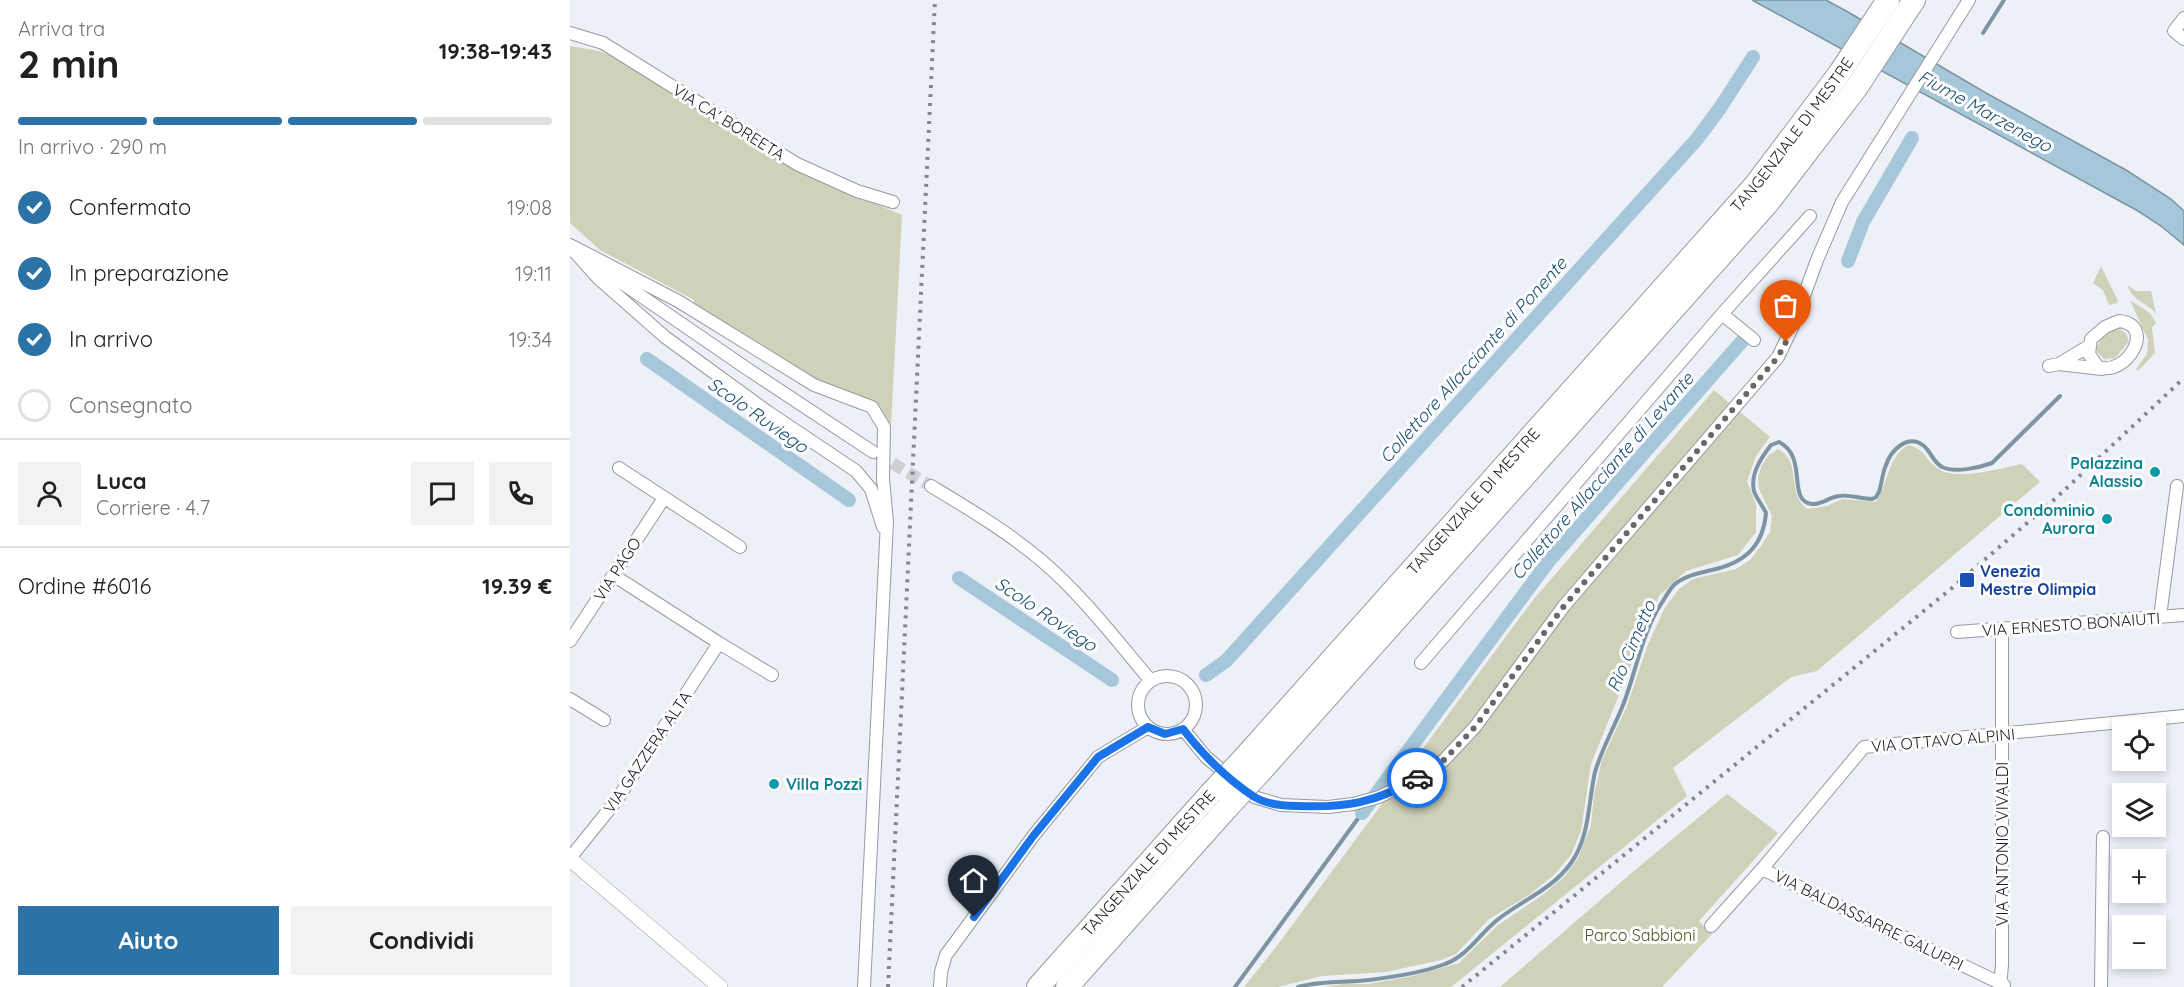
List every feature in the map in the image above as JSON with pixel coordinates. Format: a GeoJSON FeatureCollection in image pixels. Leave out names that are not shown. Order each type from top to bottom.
{"type":"FeatureCollection","features":[{"type":"Feature","properties":{"kind":"highway","name":"TANGENZIALE DI MESTRE"},"geometry":{"type":"LineString","coordinates":[[1848,81],[1887,1]]}},
{"type":"Feature","properties":{"kind":"highway","name":"TANGENZIALE DI MESTRE"},"geometry":{"type":"LineString","coordinates":[[1038,987],[1081,937],[1219,800],[1767,204],[1848,81],[1910,7]]}},
{"type":"Feature","properties":{"kind":"highway","name":"TANGENZIALE DI MESTRE"},"geometry":{"type":"LineString","coordinates":[[1067,987],[1123,923],[1219,800]]}},
{"type":"Feature","properties":{"kind":"highway"},"geometry":{"type":"LineString","coordinates":[[1077,987],[1123,923]]}},
{"type":"Feature","properties":{"kind":"highway"},"geometry":{"type":"LineString","coordinates":[[1022,987],[1081,937]]}},
{"type":"Feature","properties":{"kind":"street"},"geometry":{"type":"LineString","coordinates":[[1183,729],[1206,757],[1254,797],[1281,806],[1328,807],[1353,804],[1379,797],[1407,784],[1443,761],[1475,727],[1564,606],[1778,357],[1793,326],[1816,260],[1842,202],[1969,0]]}},
{"type":"Feature","properties":{"kind":"street"},"geometry":{"type":"LineString","coordinates":[[2184,18],[2174,31],[2184,39]]}},
{"type":"Feature","properties":{"kind":"street","name":"VIA CA' BOREETA"},"geometry":{"type":"LineString","coordinates":[[570,33],[603,43],[797,164],[857,191],[893,202]]}},
{"type":"Feature","properties":{"kind":"street"},"geometry":{"type":"LineString","coordinates":[[1421,663],[1722,314],[1810,216]]}},
{"type":"Feature","properties":{"kind":"street"},"geometry":{"type":"LineString","coordinates":[[570,246],[616,280],[873,452]]}},
{"type":"Feature","properties":{"kind":"street"},"geometry":{"type":"LineString","coordinates":[[570,246],[678,301],[804,380],[872,407],[884,427],[883,479],[887,509],[864,987]]}},
{"type":"Feature","properties":{"kind":"street"},"geometry":{"type":"LineString","coordinates":[[570,246],[598,278],[665,337],[768,412],[856,471],[871,489],[885,534]]}},
{"type":"Feature","properties":{"kind":"street"},"geometry":{"type":"LineString","coordinates":[[1722,314],[1754,340]]}},
{"type":"Feature","properties":{"kind":"street"},"geometry":{"type":"LineString","coordinates":[[2089,346],[2054,365],[2104,369],[2111,369],[2120,364],[2134,350],[2137,338],[2134,328],[2124,321],[2115,322],[2096,333],[2091,339],[2089,346],[2091,359],[2098,367],[2104,369]]}},
{"type":"Feature","properties":{"kind":"street"},"geometry":{"type":"LineString","coordinates":[[619,468],[740,547]]}},
{"type":"Feature","properties":{"kind":"street"},"geometry":{"type":"LineString","coordinates":[[931,486],[1008,535],[1042,560],[1060,577],[1151,681]]}},
{"type":"Feature","properties":{"kind":"street"},"geometry":{"type":"LineString","coordinates":[[2160,617],[2176,486]]}},
{"type":"Feature","properties":{"kind":"street","name":"VIA PAGO"},"geometry":{"type":"LineString","coordinates":[[570,641],[664,498]]}},
{"type":"Feature","properties":{"kind":"street"},"geometry":{"type":"LineString","coordinates":[[613,574],[772,675]]}},
{"type":"Feature","properties":{"kind":"street","name":"VIA ERNESTO BONAIUTI"},"geometry":{"type":"LineString","coordinates":[[1957,632],[2184,615]]}},
{"type":"Feature","properties":{"kind":"street","name":"VIA ANTONIO VIVALDI"},"geometry":{"type":"LineString","coordinates":[[2002,628],[2002,986]]}},
{"type":"Feature","properties":{"kind":"street","name":"VIA GAZZERA ALTA"},"geometry":{"type":"LineString","coordinates":[[719,643],[616,801],[570,858],[720,987]]}},
{"type":"Feature","properties":{"kind":"street"},"geometry":{"type":"LineString","coordinates":[[1171,676],[1189,687],[1195,699],[1195,711],[1191,721],[1183,729],[1165,734],[1148,727],[1140,717],[1138,706],[1142,689],[1151,681],[1171,676]]}},
{"type":"Feature","properties":{"kind":"street"},"geometry":{"type":"LineString","coordinates":[[570,699],[604,720]]}},
{"type":"Feature","properties":{"kind":"street","name":"VIA OTTAVO ALPINI"},"geometry":{"type":"LineString","coordinates":[[1711,926],[1864,747],[2184,716]]}},
{"type":"Feature","properties":{"kind":"street"},"geometry":{"type":"LineString","coordinates":[[940,987],[946,955],[1073,786],[1098,757],[1148,727]]}},
{"type":"Feature","properties":{"kind":"street"},"geometry":{"type":"LineString","coordinates":[[2101,987],[2103,837]]}},
{"type":"Feature","properties":{"kind":"street","name":"VIA BALDASSARRE GALUPPI"},"geometry":{"type":"LineString","coordinates":[[1762,869],[2002,986]]}},
{"type":"Feature","properties":{"kind":"green space"},"geometry":{"type":"Polygon","coordinates":[[[570,46],[599,51],[625,61],[792,168],[902,215],[891,427],[883,412],[871,401],[854,393],[827,386],[694,305],[694,300],[600,250],[570,223],[570,46]]]}},
{"type":"Feature","properties":{"kind":"green space"},"geometry":{"type":"Polygon","coordinates":[[[2101,266],[2117,303],[2109,305],[2103,290],[2093,283],[2101,266]]]}},
{"type":"Feature","properties":{"kind":"green space"},"geometry":{"type":"Polygon","coordinates":[[[2127,285],[2136,291],[2151,291],[2156,314],[2134,296],[2127,285]]]}},
{"type":"Feature","properties":{"kind":"green space"},"geometry":{"type":"Polygon","coordinates":[[[2130,300],[2150,313],[2156,323],[2152,327],[2155,353],[2138,371],[2136,369],[2147,354],[2148,340],[2130,300]]]}},
{"type":"Feature","properties":{"kind":"green space"},"geometry":{"type":"Polygon","coordinates":[[[2114,329],[2125,332],[2128,343],[2115,358],[2104,359],[2097,352],[2098,345],[2104,336],[2114,329]]]}},
{"type":"Feature","properties":{"kind":"green space"},"geometry":{"type":"Polygon","coordinates":[[[1714,390],[1770,437],[1756,456],[1747,481],[1756,505],[1756,532],[1738,555],[1686,571],[1659,596],[1591,764],[1581,831],[1571,855],[1555,874],[1529,895],[1489,919],[1456,954],[1441,960],[1386,972],[1322,976],[1278,987],[1244,987],[1533,600],[1714,390]]]}},
{"type":"Feature","properties":{"kind":"green space"},"geometry":{"type":"Polygon","coordinates":[[[1908,445],[1918,449],[1933,465],[1945,472],[1978,473],[2022,464],[2040,482],[1817,671],[1791,677],[1673,768],[1687,796],[1451,987],[1323,987],[1368,984],[1413,976],[1459,963],[1498,925],[1544,894],[1565,876],[1578,858],[1591,825],[1594,795],[1602,760],[1627,706],[1647,647],[1664,609],[1679,589],[1693,579],[1736,569],[1750,560],[1770,532],[1772,516],[1759,489],[1758,477],[1769,455],[1778,449],[1786,454],[1790,461],[1797,495],[1808,509],[1827,506],[1842,499],[1876,502],[1892,463],[1901,450],[1908,445]]]}},
{"type":"Feature","properties":{"kind":"green space","name":"Parco Sabbioni"},"geometry":{"type":"Polygon","coordinates":[[[1727,794],[1778,833],[1699,921],[1712,934],[1662,987],[1500,987],[1635,870],[1727,794]]]}},
{"type":"Feature","properties":{"kind":"water","name":"Fiume Marzenego"},"geometry":{"type":"Polygon","coordinates":[[[1752,0],[1826,0],[1848,12],[1986,93],[2126,170],[2171,199],[2184,211],[2184,245],[2138,211],[1752,0]]]}},
{"type":"Feature","properties":{"kind":"waterway","name":"Collettore Allacciante di Levante"},"geometry":{"type":"LineString","coordinates":[[1983,33],[2004,0]]}},
{"type":"Feature","properties":{"kind":"waterway","name":"Collettore Allacciante di Ponente"},"geometry":{"type":"LineString","coordinates":[[1206,675],[1226,661],[1697,139],[1753,57]]}},
{"type":"Feature","properties":{"kind":"waterway","name":"Collettore Allacciante di Levante"},"geometry":{"type":"LineString","coordinates":[[1848,261],[1863,222],[1912,138]]}},
{"type":"Feature","properties":{"kind":"waterway","name":"Collettore Allacciante di Levante"},"geometry":{"type":"LineString","coordinates":[[1362,813],[1548,562],[1744,339]]}},
{"type":"Feature","properties":{"kind":"waterway","name":"Scolo Ruviego"},"geometry":{"type":"LineString","coordinates":[[647,359],[849,500]]}},
{"type":"Feature","properties":{"kind":"waterway","name":"Rio Cimetto"},"geometry":{"type":"LineString","coordinates":[[1298,987],[1316,983],[1398,976],[1445,964],[1460,956],[1505,914],[1555,881],[1571,863],[1585,831],[1595,772],[1623,705],[1649,627],[1674,585],[1692,575],[1734,563],[1750,552],[1756,544],[1761,535],[1766,513],[1754,491],[1754,478],[1760,461],[1771,445],[1779,442],[1788,449],[1796,467],[1798,487],[1804,501],[1816,504],[1843,496],[1872,499],[1879,492],[1888,459],[1906,442],[1918,442],[1926,448],[1939,465],[1948,469],[1967,469],[1986,465],[1992,463],[2060,396]]}},
{"type":"Feature","properties":{"kind":"waterway","name":"Scolo Roviego"},"geometry":{"type":"LineString","coordinates":[[959,578],[1112,680]]}},
{"type":"Feature","properties":{"kind":"waterway","name":"Collettore Allacciante di Levante"},"geometry":{"type":"LineString","coordinates":[[1235,987],[1362,813]]}},
{"type":"Feature","properties":{"kind":"tunnel"},"geometry":{"type":"LineString","coordinates":[[877,454],[931,486]]}},
{"type":"Feature","properties":{"kind":"railway"},"geometry":{"type":"LineString","coordinates":[[888,987],[935,0]]}},
{"type":"Feature","properties":{"kind":"railway"},"geometry":{"type":"LineString","coordinates":[[1462,987],[1952,588],[2056,498],[2184,378]]}},
{"type":"Feature","properties":{"kind":"way so far"},"geometry":{"type":"LineString","coordinates":[[1417,778],[1443,761],[1475,727],[1564,606],[1778,357],[1786,342]]}},
{"type":"Feature","properties":{"kind":"place","name":"Palazzina Alassio"},"geometry":{"type":"Point","coordinates":[2155,472]}},
{"type":"Feature","properties":{"kind":"place","name":"Condominio Aurora"},"geometry":{"type":"Point","coordinates":[2107,519]}},
{"type":"Feature","properties":{"kind":"place","name":"Venezia Mestre Olimpia"},"geometry":{"type":"Point","coordinates":[1967,580]}},
{"type":"Feature","properties":{"kind":"place","name":"Villa Pozzi"},"geometry":{"type":"Point","coordinates":[774,784]}},
{"type":"Feature","properties":{"kind":"route"},"geometry":{"type":"LineString","coordinates":[[974,917],[1034,835],[1098,757],[1148,727],[1165,734],[1183,729],[1206,757],[1254,797],[1281,806],[1328,807],[1366,802],[1396,790],[1417,778]]}}]}
